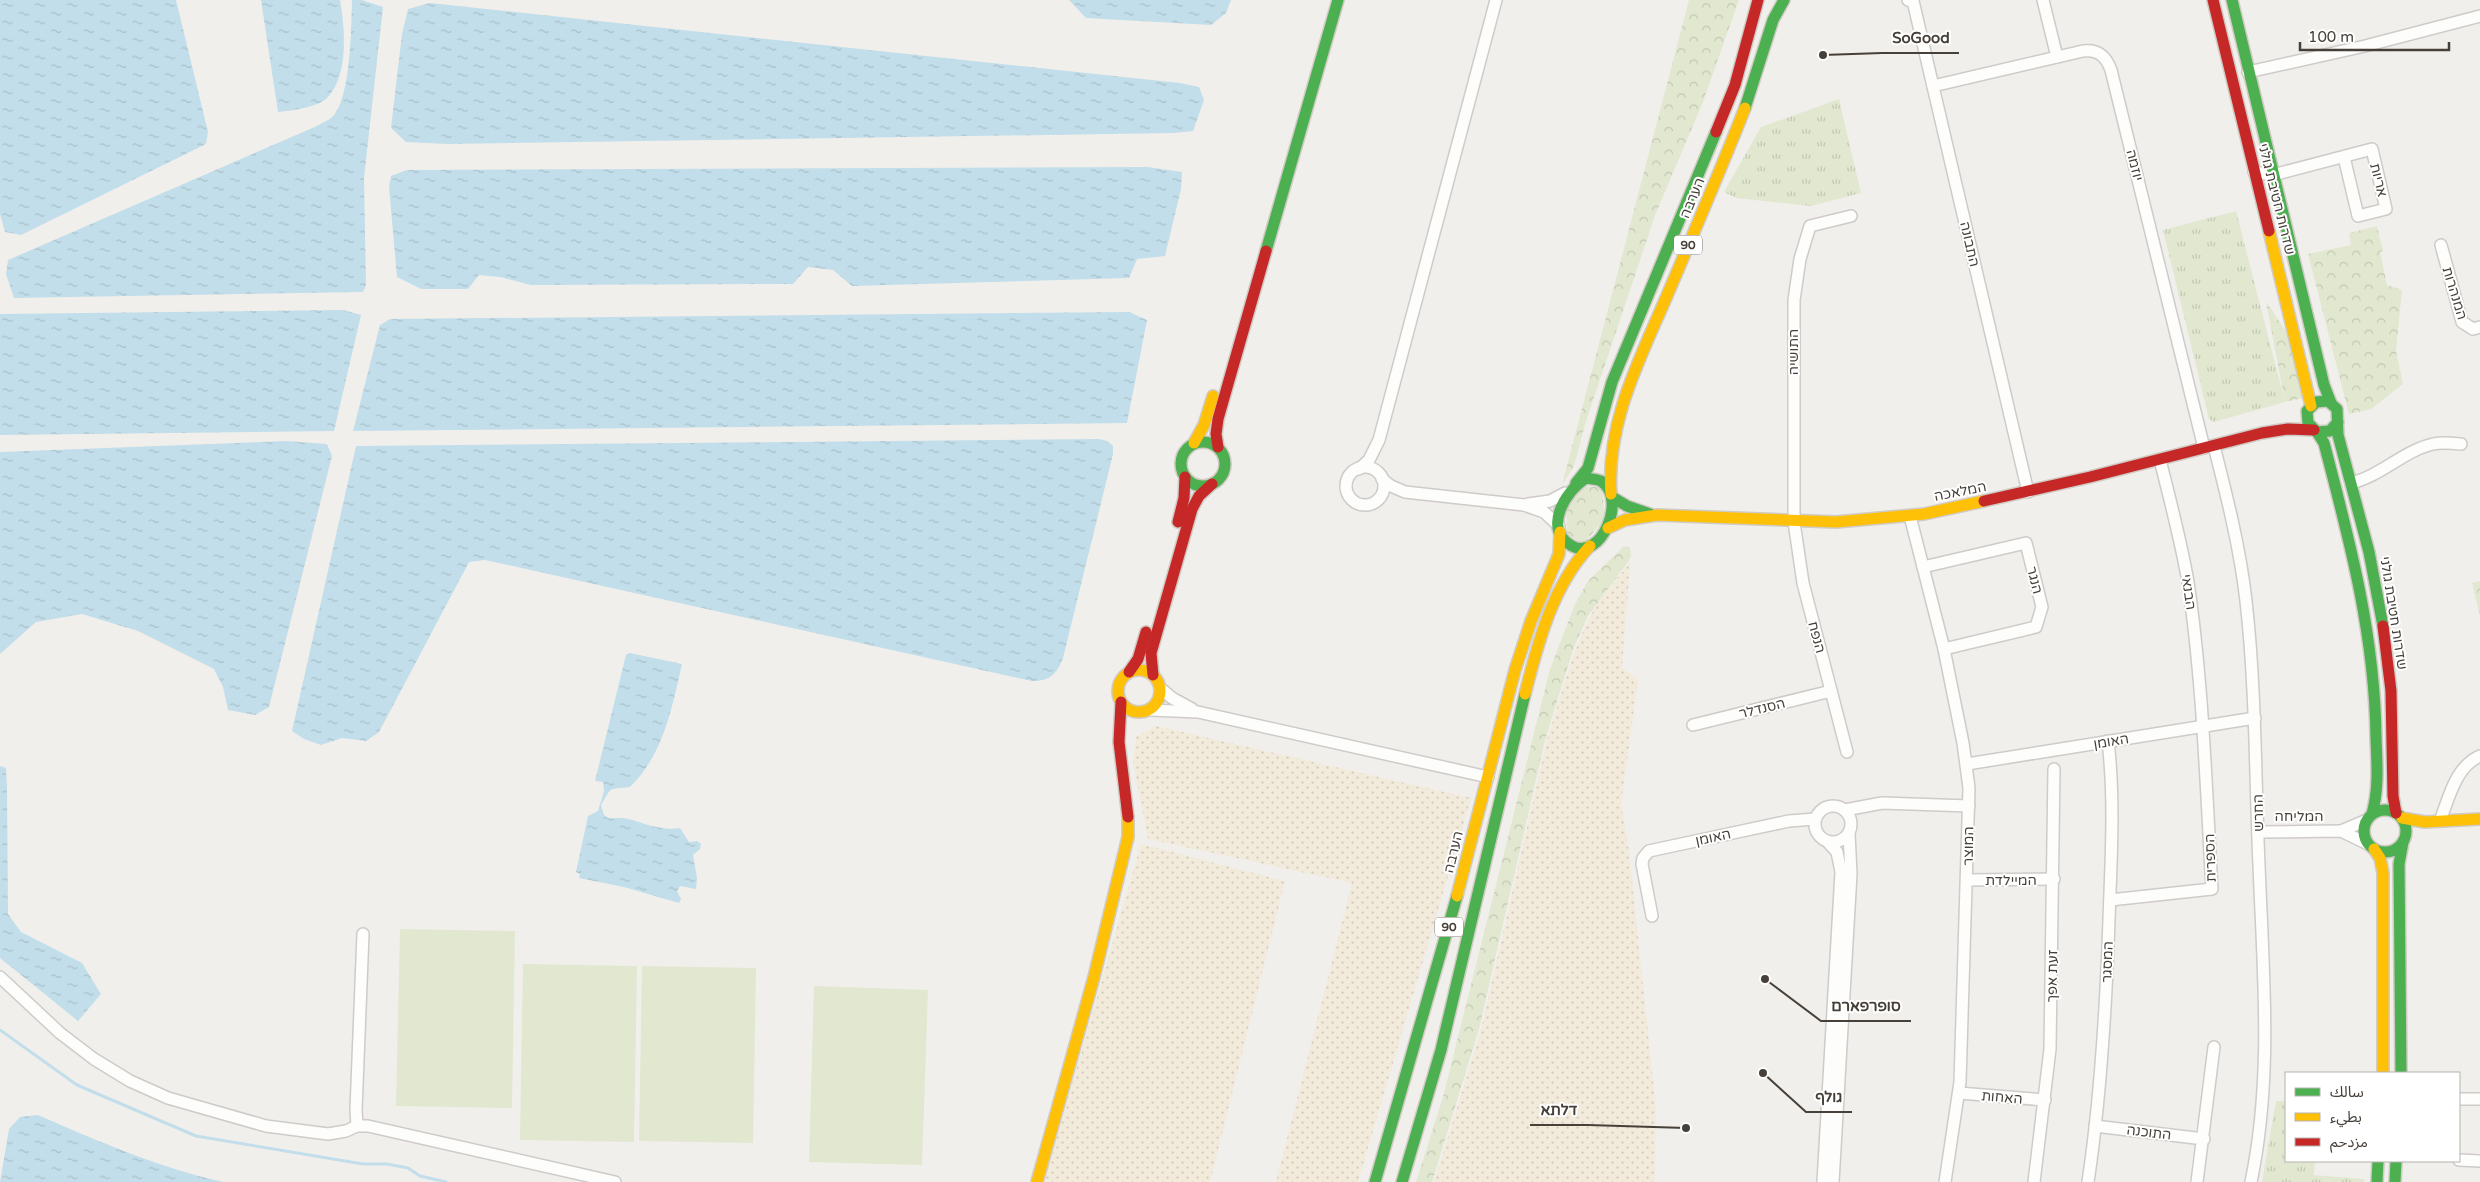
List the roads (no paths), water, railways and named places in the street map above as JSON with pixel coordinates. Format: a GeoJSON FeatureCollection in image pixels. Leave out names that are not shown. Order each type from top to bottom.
{"type":"FeatureCollection","features":[{"type":"Feature","properties":{"kind":"main road"},"geometry":{"type":"LineString","coordinates":[[1037,1182],[1094,977],[1126,845],[1128,818],[1120,750],[1121,702],[1118,691],[1119,685],[1130,672],[1141,651],[1184,498],[1185,477],[1180,464],[1181,456],[1194,443],[1207,416],[1326,0]]}},
{"type":"Feature","properties":{"kind":"main road"},"geometry":{"type":"LineString","coordinates":[[1120,750],[1126,731],[1158,702],[1160,688],[1153,675],[1151,653],[1192,509],[1198,496],[1218,480],[1225,467],[1225,460],[1218,447],[1216,434],[1218,419],[1338,0]]}},
{"type":"Feature","properties":{"kind":"main road","name":"הערבה"},"geometry":{"type":"LineString","coordinates":[[1576,483],[1588,468],[1602,412],[1614,375],[1735,85],[1758,0]]}},
{"type":"Feature","properties":{"kind":"main road","name":"הערבה"},"geometry":{"type":"LineString","coordinates":[[1611,495],[1608,479],[1609,463],[1625,400],[1744,113],[1774,18],[1784,0]]}},
{"type":"Feature","properties":{"kind":"main road","name":"שדרות חטיבת גולני"},"geometry":{"type":"LineString","coordinates":[[2213,0],[2310,407]]}},
{"type":"Feature","properties":{"kind":"main road","name":"שדרות חטיבת גולני"},"geometry":{"type":"LineString","coordinates":[[2232,0],[2325,391],[2331,403]]}},
{"type":"Feature","properties":{"kind":"main road"},"geometry":{"type":"LineString","coordinates":[[2322,400],[2331,403],[2338,412],[2338,422],[2330,431],[2316,431],[2307,420],[2310,407],[2322,400]]}},
{"type":"Feature","properties":{"kind":"main road","name":"המלאכה"},"geometry":{"type":"LineString","coordinates":[[2262,433],[2297,418],[2310,407]]}},
{"type":"Feature","properties":{"kind":"main road","name":"שדרות חטיבת גולני"},"geometry":{"type":"LineString","coordinates":[[2338,422],[2338,436],[2371,563],[2386,644],[2391,702],[2393,796],[2399,816]]}},
{"type":"Feature","properties":{"kind":"main road","name":"המלאכה"},"geometry":{"type":"LineString","coordinates":[[1608,528],[1625,520],[1657,515],[1794,522],[1864,521],[1910,516],[2028,492],[2262,433],[2288,429],[2316,431]]}},
{"type":"Feature","properties":{"kind":"main road","name":"שדרות חטיבת גולני"},"geometry":{"type":"LineString","coordinates":[[2316,431],[2324,443],[2353,550],[2372,652],[2376,702],[2377,796],[2369,817]]}},
{"type":"Feature","properties":{"kind":"main road"},"geometry":{"type":"LineString","coordinates":[[1194,443],[1204,441],[1218,447]]}},
{"type":"Feature","properties":{"kind":"main road"},"geometry":{"type":"LineString","coordinates":[[1185,477],[1197,485],[1212,484]]}},
{"type":"Feature","properties":{"kind":"main road"},"geometry":{"type":"LineString","coordinates":[[1576,483],[1586,478],[1597,478],[1605,484],[1611,495]]}},
{"type":"Feature","properties":{"kind":"main road","name":"90"},"geometry":{"type":"LineString","coordinates":[[1560,529],[1559,512],[1567,492],[1576,483]]}},
{"type":"Feature","properties":{"kind":"main road","name":"90"},"geometry":{"type":"LineString","coordinates":[[1402,1182],[1444,1041],[1535,653],[1566,577],[1577,559],[1600,539],[1608,528],[1612,514],[1611,495]]}},
{"type":"Feature","properties":{"kind":"main road","name":"המלאכה"},"geometry":{"type":"LineString","coordinates":[[1611,495],[1632,508],[1657,515]]}},
{"type":"Feature","properties":{"kind":"main road"},"geometry":{"type":"LineString","coordinates":[[1560,529],[1566,542],[1574,548],[1590,546]]}},
{"type":"Feature","properties":{"kind":"main road","name":"הערבה"},"geometry":{"type":"LineString","coordinates":[[1375,1182],[1448,931],[1522,646],[1559,554],[1560,529]]}},
{"type":"Feature","properties":{"kind":"main road"},"geometry":{"type":"LineString","coordinates":[[1130,672],[1140,670],[1153,675]]}},
{"type":"Feature","properties":{"kind":"main road"},"geometry":{"type":"LineString","coordinates":[[1121,702],[1133,712],[1147,711]]}},
{"type":"Feature","properties":{"kind":"main road"},"geometry":{"type":"LineString","coordinates":[[2383,1072],[2383,873],[2380,858],[2371,847],[2364,832],[2369,817],[2384,810],[2399,816],[2437,821],[2480,819]]}},
{"type":"Feature","properties":{"kind":"main road"},"geometry":{"type":"LineString","coordinates":[[2399,816],[2406,830],[2399,864],[2401,1072]]}},
{"type":"Feature","properties":{"kind":"main road"},"geometry":{"type":"LineString","coordinates":[[2371,847],[2390,852],[2419,827],[2437,821]]}},
{"type":"Feature","properties":{"kind":"main road"},"geometry":{"type":"LineString","coordinates":[[2377,1182],[2378,1162]]}},
{"type":"Feature","properties":{"kind":"main road"},"geometry":{"type":"LineString","coordinates":[[2395,1182],[2396,1162]]}},
{"type":"Feature","properties":{"kind":"street"},"geometry":{"type":"LineString","coordinates":[[1405,492],[1380,497],[1376,501],[1365,505],[1358,504],[1346,491],[1347,478],[1369,460],[1379,440],[1496,0]]}},
{"type":"Feature","properties":{"kind":"street","name":"התבונה"},"geometry":{"type":"LineString","coordinates":[[1908,0],[1913,2],[2028,492]]}},
{"type":"Feature","properties":{"kind":"street"},"geometry":{"type":"LineString","coordinates":[[2043,0],[2057,57]]}},
{"type":"Feature","properties":{"kind":"street"},"geometry":{"type":"LineString","coordinates":[[2248,72],[2365,46],[2480,16]]}},
{"type":"Feature","properties":{"kind":"street","name":"יוזמה"},"geometry":{"type":"LineString","coordinates":[[1933,86],[2057,57],[2093,51],[2102,54],[2109,64],[2209,447]]}},
{"type":"Feature","properties":{"kind":"street","name":"אריות"},"geometry":{"type":"LineString","coordinates":[[2254,172],[2273,175],[2344,157],[2372,150],[2386,210],[2358,216],[2344,157]]}},
{"type":"Feature","properties":{"kind":"street","name":"התושיה"},"geometry":{"type":"LineString","coordinates":[[1794,522],[1792,344],[1797,273],[1810,226],[1851,216]]}},
{"type":"Feature","properties":{"kind":"street","name":"המנהרות"},"geometry":{"type":"LineString","coordinates":[[2441,245],[2462,322],[2473,329],[2480,327]]}},
{"type":"Feature","properties":{"kind":"street"},"geometry":{"type":"LineString","coordinates":[[1379,440],[1380,476],[1383,485],[1380,497]]}},
{"type":"Feature","properties":{"kind":"street"},"geometry":{"type":"LineString","coordinates":[[2351,483],[2373,476],[2420,448],[2442,443],[2460,444]]}},
{"type":"Feature","properties":{"kind":"street","name":"החרש"},"geometry":{"type":"LineString","coordinates":[[2209,447],[2239,554],[2250,647],[2255,718],[2265,972],[2265,1068],[2261,1116],[2251,1182]]}},
{"type":"Feature","properties":{"kind":"street","name":"הבנאי"},"geometry":{"type":"LineString","coordinates":[[2160,460],[2187,581],[2202,726]]}},
{"type":"Feature","properties":{"kind":"street"},"geometry":{"type":"LineString","coordinates":[[1359,469],[1368,468],[1393,487],[1405,492],[1524,504],[1550,501],[1567,492]]}},
{"type":"Feature","properties":{"kind":"street"},"geometry":{"type":"LineString","coordinates":[[1524,504],[1544,512],[1560,529]]}},
{"type":"Feature","properties":{"kind":"street","name":"המוצר"},"geometry":{"type":"LineString","coordinates":[[1910,516],[1944,649],[1966,764],[1969,806],[1958,1093],[1945,1182]]}},
{"type":"Feature","properties":{"kind":"street","name":"הנפח"},"geometry":{"type":"LineString","coordinates":[[1794,522],[1803,583],[1847,752]]}},
{"type":"Feature","properties":{"kind":"street","name":"הנגר"},"geometry":{"type":"LineString","coordinates":[[1923,568],[2026,543],[2042,607],[2036,627],[1944,649]]}},
{"type":"Feature","properties":{"kind":"street"},"geometry":{"type":"LineString","coordinates":[[1160,688],[1180,703],[1198,712]]}},
{"type":"Feature","properties":{"kind":"street","name":"הסנדלר"},"geometry":{"type":"LineString","coordinates":[[1693,724],[1831,691]]}},
{"type":"Feature","properties":{"kind":"street"},"geometry":{"type":"LineString","coordinates":[[1147,711],[1198,712],[1488,777]]}},
{"type":"Feature","properties":{"kind":"street","name":"האומן"},"geometry":{"type":"LineString","coordinates":[[1966,764],[2255,718]]}},
{"type":"Feature","properties":{"kind":"street","name":"הספרית"},"geometry":{"type":"LineString","coordinates":[[2110,900],[2212,889],[2202,726]]}},
{"type":"Feature","properties":{"kind":"street","name":"המסגר"},"geometry":{"type":"LineString","coordinates":[[2088,1182],[2104,1036],[2113,808],[2108,742]]}},
{"type":"Feature","properties":{"kind":"street"},"geometry":{"type":"LineString","coordinates":[[2437,821],[2455,781],[2464,767],[2480,756]]}},
{"type":"Feature","properties":{"kind":"street","name":"זעת אפך"},"geometry":{"type":"LineString","coordinates":[[2034,1182],[2045,1100],[2050,1040],[2054,879],[2054,769]]}},
{"type":"Feature","properties":{"kind":"street"},"geometry":{"type":"LineString","coordinates":[[1845,810],[1882,803],[1969,806]]}},
{"type":"Feature","properties":{"kind":"street"},"geometry":{"type":"LineString","coordinates":[[1823,1182],[1841,872],[1837,852],[1827,840],[1816,832],[1815,819],[1819,812],[1828,806],[1836,806],[1845,810],[1851,819],[1848,833],[1851,874],[1833,1182]]}},
{"type":"Feature","properties":{"kind":"street","name":"המליחה"},"geometry":{"type":"LineString","coordinates":[[2258,832],[2341,831],[2369,817]]}},
{"type":"Feature","properties":{"kind":"street","name":"האומן"},"geometry":{"type":"LineString","coordinates":[[1652,916],[1642,869],[1643,858],[1646,853],[1656,849],[1789,821],[1815,819]]}},
{"type":"Feature","properties":{"kind":"street","name":"המליחה"},"geometry":{"type":"LineString","coordinates":[[2341,831],[2371,847]]}},
{"type":"Feature","properties":{"kind":"street"},"geometry":{"type":"LineString","coordinates":[[1827,840],[1837,841],[1848,833]]}},
{"type":"Feature","properties":{"kind":"street","name":"המיילדת"},"geometry":{"type":"LineString","coordinates":[[1967,880],[2054,879]]}},
{"type":"Feature","properties":{"kind":"street"},"geometry":{"type":"LineString","coordinates":[[357,1126],[363,934]]}},
{"type":"Feature","properties":{"kind":"street"},"geometry":{"type":"LineString","coordinates":[[0,976],[60,1033],[94,1059],[130,1081],[168,1098],[266,1126],[328,1134],[346,1131],[357,1126],[368,1126],[614,1182]]}},
{"type":"Feature","properties":{"kind":"street"},"geometry":{"type":"LineString","coordinates":[[2197,1182],[2204,1139],[2214,1047]]}},
{"type":"Feature","properties":{"kind":"street","name":"האחות"},"geometry":{"type":"LineString","coordinates":[[1958,1093],[2045,1100]]}},
{"type":"Feature","properties":{"kind":"street"},"geometry":{"type":"LineString","coordinates":[[2460,1099],[2480,1099]]}},
{"type":"Feature","properties":{"kind":"street","name":"התוכנה"},"geometry":{"type":"LineString","coordinates":[[2095,1126],[2204,1139]]}},
{"type":"Feature","properties":{"kind":"street"},"geometry":{"type":"LineString","coordinates":[[2460,1160],[2480,1161]]}},
{"type":"Feature","properties":{"kind":"water"},"geometry":{"type":"Polygon","coordinates":[[[0,0],[176,0],[208,132],[206,144],[21,235],[5,232],[0,214],[0,0]]]}},
{"type":"Feature","properties":{"kind":"water"},"geometry":{"type":"Polygon","coordinates":[[[261,0],[340,0],[344,38],[342,65],[334,88],[323,101],[304,108],[278,112],[261,0]]]}},
{"type":"Feature","properties":{"kind":"water"},"geometry":{"type":"Polygon","coordinates":[[[352,0],[362,0],[383,7],[364,178],[366,285],[363,292],[14,298],[6,274],[8,260],[317,126],[332,117],[340,105],[347,77],[352,0]]]}},
{"type":"Feature","properties":{"kind":"water"},"geometry":{"type":"Polygon","coordinates":[[[1069,0],[1231,0],[1226,13],[1211,25],[1086,18],[1069,0]]]}},
{"type":"Feature","properties":{"kind":"water"},"geometry":{"type":"Polygon","coordinates":[[[430,3],[1180,83],[1199,87],[1204,100],[1193,131],[1174,133],[447,144],[406,142],[391,128],[402,34],[408,9],[430,3]]]}},
{"type":"Feature","properties":{"kind":"water"},"geometry":{"type":"Polygon","coordinates":[[[1148,167],[1182,172],[1181,189],[1165,256],[1137,259],[1129,278],[852,286],[833,270],[808,267],[793,284],[531,285],[500,277],[479,275],[468,289],[421,289],[397,277],[389,187],[391,176],[407,170],[1148,167]]]}},
{"type":"Feature","properties":{"kind":"water"},"geometry":{"type":"Polygon","coordinates":[[[343,310],[361,315],[334,431],[0,435],[0,314],[343,310]]]}},
{"type":"Feature","properties":{"kind":"water"},"geometry":{"type":"Polygon","coordinates":[[[1129,312],[1147,320],[1127,423],[353,431],[380,325],[390,319],[1129,312]]]}},
{"type":"Feature","properties":{"kind":"water"},"geometry":{"type":"Polygon","coordinates":[[[1099,439],[1107,441],[1113,446],[1113,454],[1063,658],[1052,676],[1044,680],[1032,681],[485,560],[469,562],[379,732],[366,741],[342,738],[321,745],[304,739],[292,731],[356,446],[1099,439]]]}},
{"type":"Feature","properties":{"kind":"water"},"geometry":{"type":"Polygon","coordinates":[[[286,441],[327,444],[332,456],[269,707],[255,715],[228,710],[223,687],[214,669],[138,631],[82,614],[36,622],[0,654],[0,452],[286,441]]]}},
{"type":"Feature","properties":{"kind":"water"},"geometry":{"type":"Polygon","coordinates":[[[630,653],[682,664],[665,729],[651,760],[630,787],[609,791],[601,805],[604,815],[608,818],[626,818],[660,828],[680,828],[689,842],[697,841],[701,844],[700,849],[693,855],[697,878],[696,889],[680,886],[677,891],[681,899],[679,903],[624,887],[579,878],[580,874],[576,872],[588,816],[598,811],[604,791],[603,782],[595,781],[626,655],[630,653]]]}},
{"type":"Feature","properties":{"kind":"water"},"geometry":{"type":"Polygon","coordinates":[[[0,766],[6,768],[8,914],[21,932],[82,963],[101,994],[78,1021],[0,958],[0,766]]]}},
{"type":"Feature","properties":{"kind":"water"},"geometry":{"type":"Polygon","coordinates":[[[38,1115],[152,1161],[223,1182],[0,1182],[9,1129],[20,1117],[38,1115]]]}},
{"type":"Feature","properties":{"kind":"waterway"},"geometry":{"type":"LineString","coordinates":[[0,1030],[77,1085],[196,1136],[363,1164],[387,1164],[408,1168],[420,1176],[446,1182]]}},
{"type":"Feature","properties":{"kind":"place","name":"SoGood"},"geometry":{"type":"Point","coordinates":[1823,55]}},
{"type":"Feature","properties":{"kind":"place","name":"סופרפארם"},"geometry":{"type":"Point","coordinates":[1765,979]}},
{"type":"Feature","properties":{"kind":"place","name":"גולף"},"geometry":{"type":"Point","coordinates":[1763,1073]}},
{"type":"Feature","properties":{"kind":"place","name":"דלתא"},"geometry":{"type":"Point","coordinates":[1686,1128]}}]}
